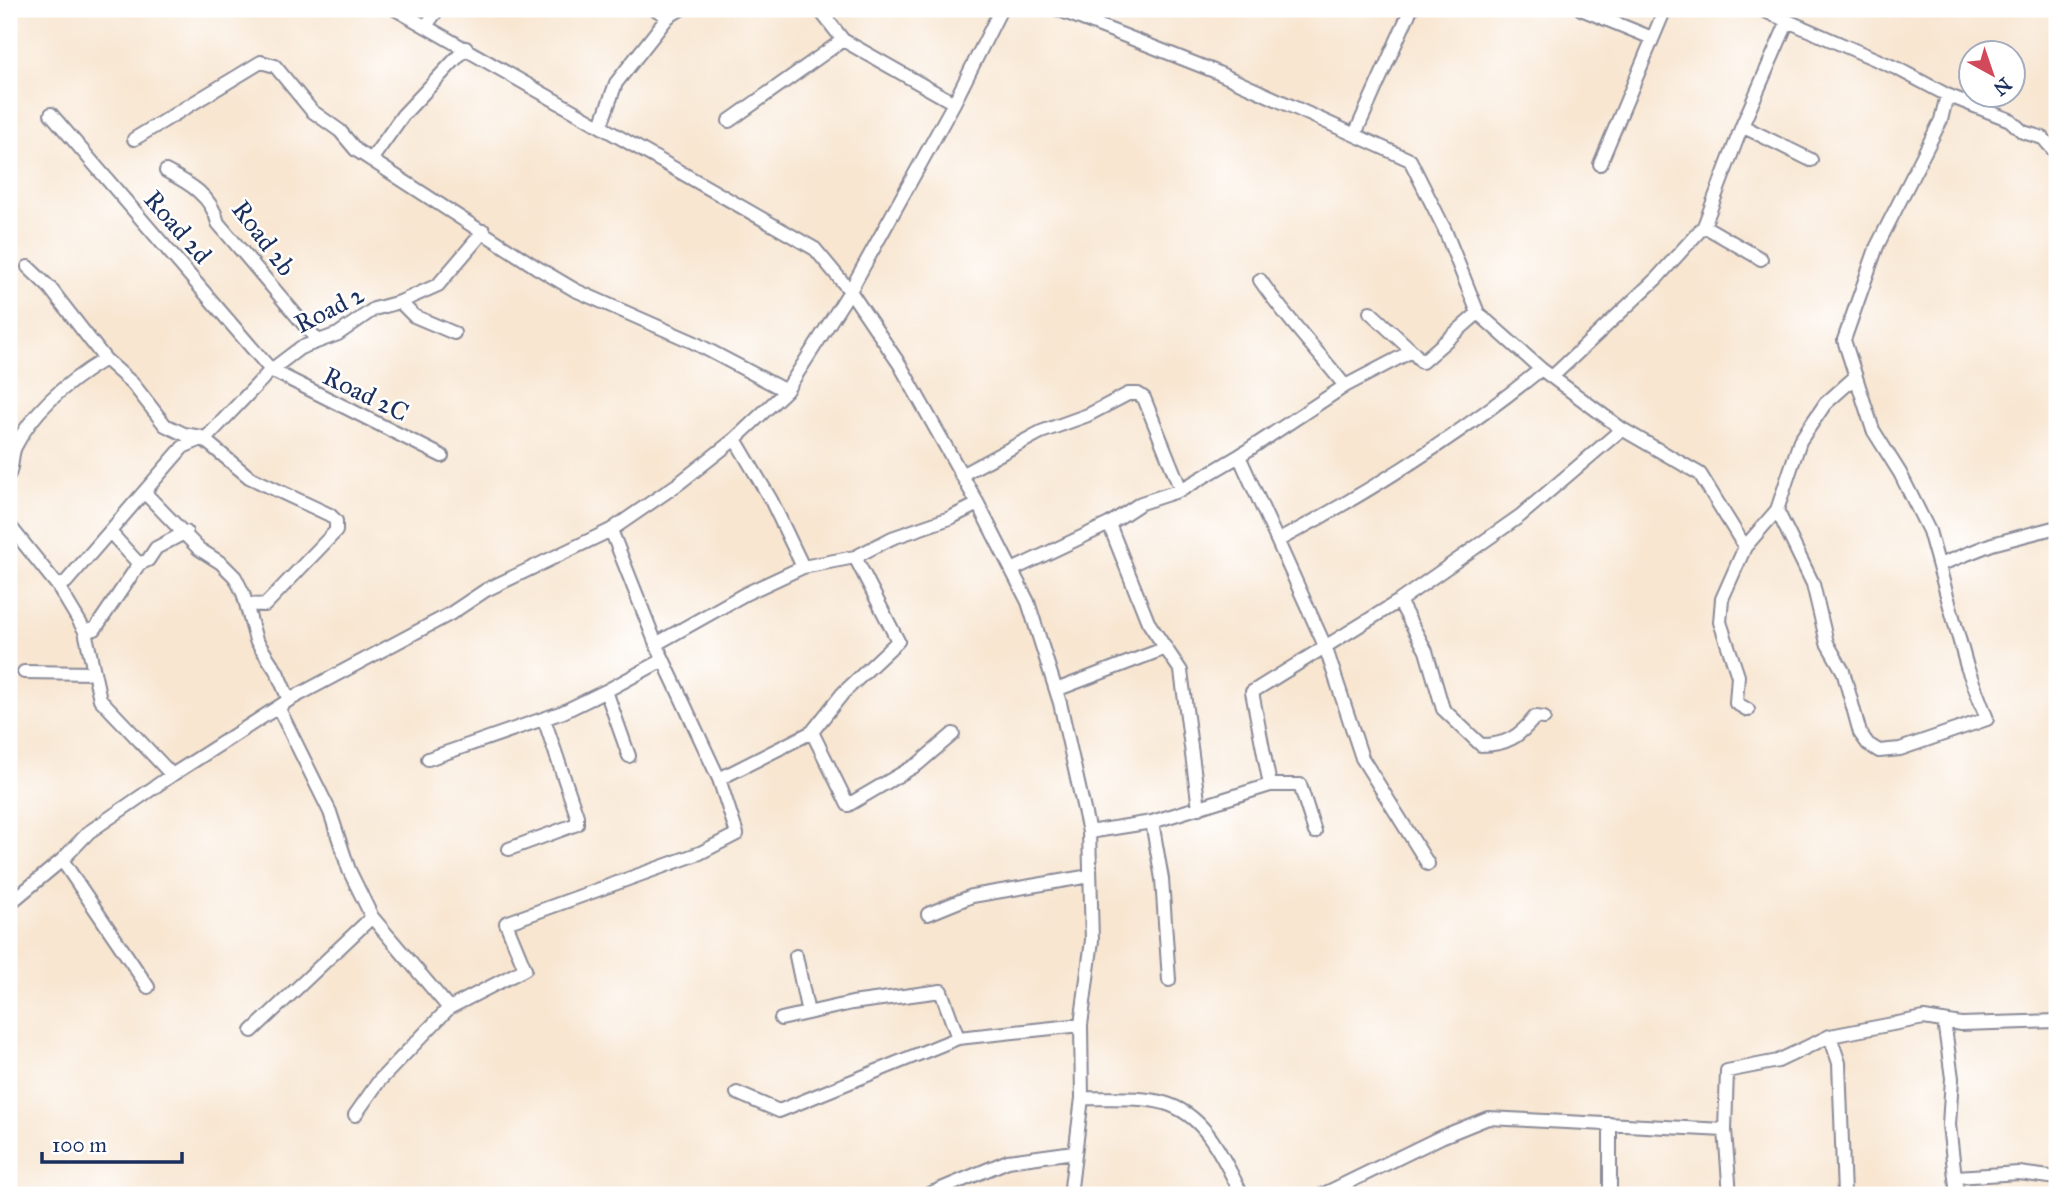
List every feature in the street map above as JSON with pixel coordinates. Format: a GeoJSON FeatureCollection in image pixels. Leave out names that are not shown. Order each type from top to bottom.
{"type":"FeatureCollection","features":[{"type":"Feature","properties":{"kind":"street"},"geometry":{"type":"LineString","coordinates":[[395,9],[815,249],[850,290],[900,365],[978,504],[1028,603],[1056,690],[1089,832],[1091,940],[1081,1025],[1082,1098],[1070,1195]]}},
{"type":"Feature","properties":{"kind":"street"},"geometry":{"type":"LineString","coordinates":[[426,26],[438,9]]}},
{"type":"Feature","properties":{"kind":"street"},"geometry":{"type":"LineString","coordinates":[[655,9],[668,17]]}},
{"type":"Feature","properties":{"kind":"street"},"geometry":{"type":"LineString","coordinates":[[601,125],[616,83],[668,17],[681,9]]}},
{"type":"Feature","properties":{"kind":"street"},"geometry":{"type":"LineString","coordinates":[[819,9],[843,40],[954,103]]}},
{"type":"Feature","properties":{"kind":"street"},"geometry":{"type":"LineString","coordinates":[[9,904],[62,860],[89,832],[172,775],[283,704],[450,614],[486,590],[611,530],[678,484],[735,439],[786,391],[850,290],[954,103],[1001,9]]}},
{"type":"Feature","properties":{"kind":"street"},"geometry":{"type":"LineString","coordinates":[[1057,9],[1214,71],[1410,160],[1418,171],[1478,313],[1541,369],[1622,429],[1700,474],[1745,547]]}},
{"type":"Feature","properties":{"kind":"street"},"geometry":{"type":"LineString","coordinates":[[1581,9],[1652,38]]}},
{"type":"Feature","properties":{"kind":"street"},"geometry":{"type":"LineString","coordinates":[[1600,164],[1665,9]]}},
{"type":"Feature","properties":{"kind":"street"},"geometry":{"type":"LineString","coordinates":[[1760,9],[1898,69],[1947,95],[2010,120],[2023,132],[2043,138],[2057,154]]}},
{"type":"Feature","properties":{"kind":"street"},"geometry":{"type":"LineString","coordinates":[[1355,134],[1408,10]]}},
{"type":"Feature","properties":{"kind":"street"},"geometry":{"type":"LineString","coordinates":[[1553,376],[1649,287],[1704,226],[1742,126],[1787,23]]}},
{"type":"Feature","properties":{"kind":"street"},"geometry":{"type":"LineString","coordinates":[[729,121],[843,40]]}},
{"type":"Feature","properties":{"kind":"street"},"geometry":{"type":"LineString","coordinates":[[370,160],[403,115],[466,48]]}},
{"type":"Feature","properties":{"kind":"street"},"geometry":{"type":"LineString","coordinates":[[134,139],[261,62],[275,66],[312,111],[340,131],[349,145],[484,231],[536,268],[575,290],[693,342],[786,391]]}},
{"type":"Feature","properties":{"kind":"street"},"geometry":{"type":"LineString","coordinates":[[1777,510],[1812,584],[1827,642],[1843,671],[1860,733],[1879,751],[1909,747],[1987,719],[1986,709],[1967,667],[1929,531],[1900,473],[1873,430],[1854,378],[1844,340],[1877,246],[1941,120],[1947,95]]}},
{"type":"Feature","properties":{"kind":"street","name":"Road 2d"},"geometry":{"type":"LineString","coordinates":[[51,114],[271,370]]}},
{"type":"Feature","properties":{"kind":"street"},"geometry":{"type":"LineString","coordinates":[[1742,126],[1811,160]]}},
{"type":"Feature","properties":{"kind":"street","name":"Road 2b"},"geometry":{"type":"LineString","coordinates":[[166,171],[194,187],[216,211],[218,223],[318,341]]}},
{"type":"Feature","properties":{"kind":"street"},"geometry":{"type":"LineString","coordinates":[[1704,226],[1761,259]]}},
{"type":"Feature","properties":{"kind":"street","name":"Road 2"},"geometry":{"type":"LineString","coordinates":[[58,586],[66,582],[183,447],[208,436],[271,370],[300,348],[338,334],[374,309],[400,302],[438,285],[484,231]]}},
{"type":"Feature","properties":{"kind":"street"},"geometry":{"type":"LineString","coordinates":[[29,267],[50,288],[105,359],[133,384],[165,425],[184,434],[201,437],[249,477],[330,515],[337,526],[299,572],[265,605],[246,604]]}},
{"type":"Feature","properties":{"kind":"street"},"geometry":{"type":"LineString","coordinates":[[1260,280],[1291,325],[1316,348],[1345,386]]}},
{"type":"Feature","properties":{"kind":"street"},"geometry":{"type":"LineString","coordinates":[[400,302],[414,316],[454,333]]}},
{"type":"Feature","properties":{"kind":"street"},"geometry":{"type":"LineString","coordinates":[[1370,312],[1422,362],[1478,313]]}},
{"type":"Feature","properties":{"kind":"street"},"geometry":{"type":"LineString","coordinates":[[1012,570],[1109,524],[1141,503],[1181,490],[1345,386],[1412,351]]}},
{"type":"Feature","properties":{"kind":"street"},"geometry":{"type":"LineString","coordinates":[[9,474],[14,449],[36,415],[77,376],[105,359]]}},
{"type":"Feature","properties":{"kind":"street"},"geometry":{"type":"LineString","coordinates":[[1279,540],[1356,499],[1505,398],[1541,369]]}},
{"type":"Feature","properties":{"kind":"street","name":"Road 2C"},"geometry":{"type":"LineString","coordinates":[[271,370],[442,456]]}},
{"type":"Feature","properties":{"kind":"street"},"geometry":{"type":"LineString","coordinates":[[1748,710],[1736,703],[1738,676],[1720,622],[1722,599],[1745,547],[1777,510],[1800,441],[1825,404],[1854,378]]}},
{"type":"Feature","properties":{"kind":"street"},"geometry":{"type":"LineString","coordinates":[[961,475],[1041,432],[1088,415],[1128,394],[1138,394],[1144,398],[1181,490]]}},
{"type":"Feature","properties":{"kind":"street"},"geometry":{"type":"LineString","coordinates":[[1269,785],[1252,692],[1399,601],[1520,516],[1622,429]]}},
{"type":"Feature","properties":{"kind":"street"},"geometry":{"type":"LineString","coordinates":[[735,439],[771,500],[803,567]]}},
{"type":"Feature","properties":{"kind":"street"},"geometry":{"type":"LineString","coordinates":[[1238,456],[1279,540],[1325,646],[1362,758],[1428,864]]}},
{"type":"Feature","properties":{"kind":"street"},"geometry":{"type":"LineString","coordinates":[[145,493],[186,532],[204,554],[228,568],[243,593],[256,640],[277,672],[283,704],[330,812],[349,870],[372,917],[449,1008]]}},
{"type":"Feature","properties":{"kind":"street"},"geometry":{"type":"LineString","coordinates":[[656,644],[745,594],[803,567],[855,557],[892,538],[950,518],[978,504]]}},
{"type":"Feature","properties":{"kind":"street"},"geometry":{"type":"LineString","coordinates":[[1109,524],[1148,622],[1181,671],[1199,807]]}},
{"type":"Feature","properties":{"kind":"street"},"geometry":{"type":"LineString","coordinates":[[9,525],[58,586],[85,631],[100,699],[172,775]]}},
{"type":"Feature","properties":{"kind":"street"},"geometry":{"type":"LineString","coordinates":[[1939,565],[1992,544],[2057,527]]}},
{"type":"Feature","properties":{"kind":"street"},"geometry":{"type":"LineString","coordinates":[[355,1115],[379,1081],[449,1008],[525,970],[506,923],[700,853],[737,834],[719,779],[656,644],[611,530]]}},
{"type":"Feature","properties":{"kind":"street"},"geometry":{"type":"LineString","coordinates":[[110,532],[139,564]]}},
{"type":"Feature","properties":{"kind":"street"},"geometry":{"type":"LineString","coordinates":[[85,631],[95,629],[139,564],[148,559],[156,548],[186,532]]}},
{"type":"Feature","properties":{"kind":"street"},"geometry":{"type":"LineString","coordinates":[[719,779],[812,732],[844,693],[898,642],[855,557]]}},
{"type":"Feature","properties":{"kind":"street"},"geometry":{"type":"LineString","coordinates":[[1399,601],[1426,651],[1443,709],[1480,745],[1498,745],[1511,740],[1521,735],[1535,717],[1544,718]]}},
{"type":"Feature","properties":{"kind":"street"},"geometry":{"type":"LineString","coordinates":[[1056,690],[1166,648]]}},
{"type":"Feature","properties":{"kind":"street"},"geometry":{"type":"LineString","coordinates":[[428,760],[544,719],[606,691],[663,660]]}},
{"type":"Feature","properties":{"kind":"street"},"geometry":{"type":"LineString","coordinates":[[24,672],[93,673]]}},
{"type":"Feature","properties":{"kind":"street"},"geometry":{"type":"LineString","coordinates":[[606,691],[629,756]]}},
{"type":"Feature","properties":{"kind":"street"},"geometry":{"type":"LineString","coordinates":[[509,849],[576,824],[577,816],[544,719]]}},
{"type":"Feature","properties":{"kind":"street"},"geometry":{"type":"LineString","coordinates":[[812,732],[848,805],[918,764],[953,734]]}},
{"type":"Feature","properties":{"kind":"street"},"geometry":{"type":"LineString","coordinates":[[1089,832],[1152,822],[1269,785],[1300,785],[1315,832]]}},
{"type":"Feature","properties":{"kind":"street"},"geometry":{"type":"LineString","coordinates":[[1152,822],[1162,879],[1169,980]]}},
{"type":"Feature","properties":{"kind":"street"},"geometry":{"type":"LineString","coordinates":[[62,860],[148,987]]}},
{"type":"Feature","properties":{"kind":"street"},"geometry":{"type":"LineString","coordinates":[[928,914],[972,896],[1090,876]]}},
{"type":"Feature","properties":{"kind":"street"},"geometry":{"type":"LineString","coordinates":[[252,1031],[372,917]]}},
{"type":"Feature","properties":{"kind":"street"},"geometry":{"type":"LineString","coordinates":[[796,956],[808,1013]]}},
{"type":"Feature","properties":{"kind":"street"},"geometry":{"type":"LineString","coordinates":[[781,1019],[941,991],[958,1038]]}},
{"type":"Feature","properties":{"kind":"street"},"geometry":{"type":"LineString","coordinates":[[1730,1195],[1725,1130],[1727,1071],[1778,1061],[1830,1037],[1924,1018],[1961,1024],[2057,1021]]}},
{"type":"Feature","properties":{"kind":"street"},"geometry":{"type":"LineString","coordinates":[[1944,1021],[1952,1079],[1949,1125],[1957,1195]]}},
{"type":"Feature","properties":{"kind":"street"},"geometry":{"type":"LineString","coordinates":[[737,1093],[779,1111],[958,1038],[1081,1025]]}},
{"type":"Feature","properties":{"kind":"street"},"geometry":{"type":"LineString","coordinates":[[1830,1037],[1839,1063],[1844,1195]]}},
{"type":"Feature","properties":{"kind":"street"},"geometry":{"type":"LineString","coordinates":[[1082,1098],[1163,1102],[1189,1115],[1210,1134],[1242,1195]]}},
{"type":"Feature","properties":{"kind":"street"},"geometry":{"type":"LineString","coordinates":[[1322,1195],[1353,1189],[1441,1136],[1488,1118],[1681,1130],[1725,1130]]}},
{"type":"Feature","properties":{"kind":"street"},"geometry":{"type":"LineString","coordinates":[[1610,1124],[1610,1195]]}},
{"type":"Feature","properties":{"kind":"street"},"geometry":{"type":"LineString","coordinates":[[927,1195],[1008,1161],[1074,1152]]}},
{"type":"Feature","properties":{"kind":"street"},"geometry":{"type":"LineString","coordinates":[[1956,1177],[2019,1173],[2057,1178]]}}]}
